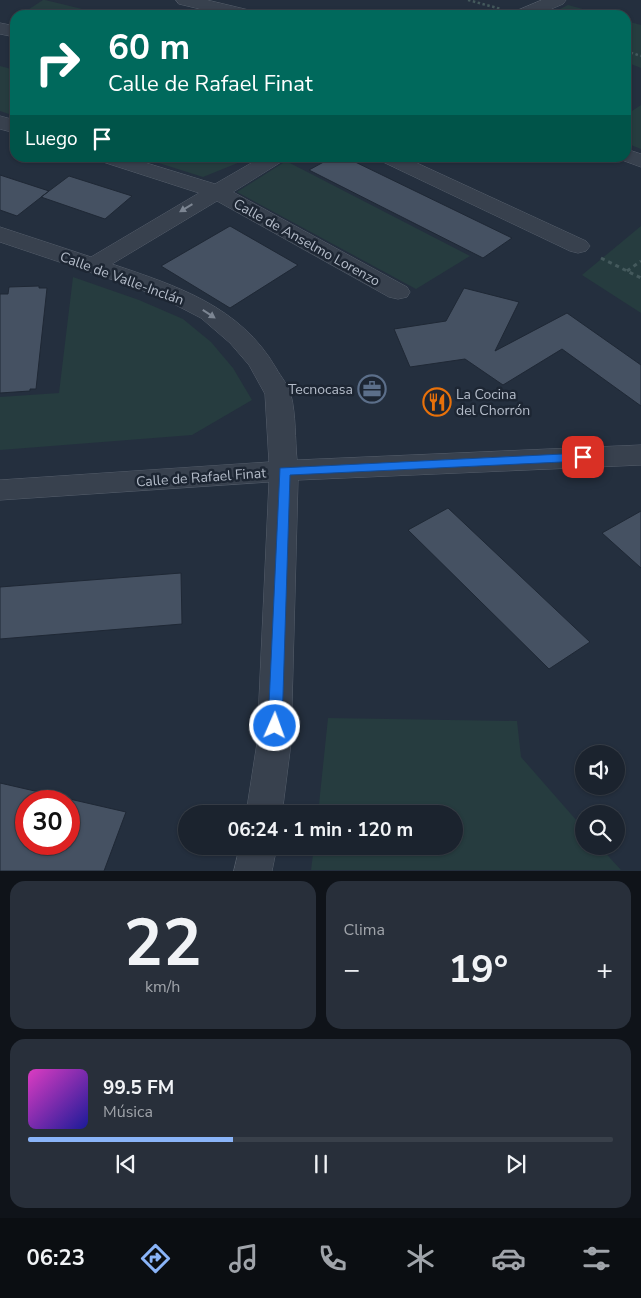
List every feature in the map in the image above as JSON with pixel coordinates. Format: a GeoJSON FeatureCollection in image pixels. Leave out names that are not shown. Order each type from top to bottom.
{"type":"FeatureCollection","features":[{"type":"Feature","properties":{"kind":"street"},"geometry":{"type":"LineString","coordinates":[[185,0],[226,10]]}},
{"type":"Feature","properties":{"kind":"street"},"geometry":{"type":"LineString","coordinates":[[534,10],[557,0]]}},
{"type":"Feature","properties":{"kind":"street","name":"Calle de Anselmo Lorenzo"},"geometry":{"type":"LineString","coordinates":[[123,162],[215,191],[398,292]]}},
{"type":"Feature","properties":{"kind":"street","name":"Calle de Anselmo Lorenzo"},"geometry":{"type":"LineString","coordinates":[[92,266],[215,191],[267,162]]}},
{"type":"Feature","properties":{"kind":"street"},"geometry":{"type":"LineString","coordinates":[[399,162],[578,246]]}},
{"type":"Feature","properties":{"kind":"street","name":"Calle de Valle-Inclán"},"geometry":{"type":"LineString","coordinates":[[0,234],[175,295],[210,313],[239,338],[259,361],[278,394],[284,471],[274,743],[265,805]]}},
{"type":"Feature","properties":{"kind":"street","name":"Calle de Rafael Finat"},"geometry":{"type":"LineString","coordinates":[[0,490],[284,471],[641,455]]}},
{"type":"Feature","properties":{"kind":"street"},"geometry":{"type":"LineString","coordinates":[[254,870],[257,855]]}},
{"type":"Feature","properties":{"kind":"path"},"geometry":{"type":"LineString","coordinates":[[468,0],[505,10]]}},
{"type":"Feature","properties":{"kind":"path"},"geometry":{"type":"LineString","coordinates":[[578,246],[641,278]]}},
{"type":"Feature","properties":{"kind":"path"},"geometry":{"type":"LineString","coordinates":[[627,271],[641,261]]}},
{"type":"Feature","properties":{"kind":"green space"},"geometry":{"type":"Polygon","coordinates":[[[45,0],[86,10],[28,10],[45,0]]]}},
{"type":"Feature","properties":{"kind":"green space"},"geometry":{"type":"Polygon","coordinates":[[[568,5],[586,10],[558,10],[568,5]]]}},
{"type":"Feature","properties":{"kind":"green space"},"geometry":{"type":"Polygon","coordinates":[[[631,22],[641,25],[641,68],[631,64],[631,22]]]}},
{"type":"Feature","properties":{"kind":"green space"},"geometry":{"type":"Polygon","coordinates":[[[0,66],[10,69],[10,114],[0,111],[0,66]]]}},
{"type":"Feature","properties":{"kind":"green space"},"geometry":{"type":"Polygon","coordinates":[[[641,105],[641,149],[631,145],[631,112],[641,105]]]}},
{"type":"Feature","properties":{"kind":"green space"},"geometry":{"type":"Polygon","coordinates":[[[156,162],[240,162],[203,177],[156,162]]]}},
{"type":"Feature","properties":{"kind":"green space"},"geometry":{"type":"Polygon","coordinates":[[[284,162],[288,162],[470,256],[416,289],[237,192],[284,162]]]}},
{"type":"Feature","properties":{"kind":"green space"},"geometry":{"type":"Polygon","coordinates":[[[641,226],[641,313],[582,275],[641,226]]]}},
{"type":"Feature","properties":{"kind":"green space"},"geometry":{"type":"Polygon","coordinates":[[[73,277],[139,300],[183,319],[211,342],[233,368],[252,400],[192,435],[0,450],[0,397],[59,393],[73,277]]]}},
{"type":"Feature","properties":{"kind":"green space"},"geometry":{"type":"Polygon","coordinates":[[[328,718],[517,721],[521,757],[575,819],[575,855],[607,855],[621,870],[311,870],[313,855],[463,855],[463,805],[319,805],[328,718]]]}},
{"type":"Feature","properties":{"kind":"building"},"geometry":{"type":"Polygon","coordinates":[[[324,162],[355,162],[512,238],[483,258],[309,170],[324,162]]]}},
{"type":"Feature","properties":{"kind":"building"},"geometry":{"type":"Polygon","coordinates":[[[0,175],[49,191],[17,216],[0,210],[0,175]]]}},
{"type":"Feature","properties":{"kind":"building"},"geometry":{"type":"Polygon","coordinates":[[[69,176],[132,196],[105,219],[41,197],[69,176]]]}},
{"type":"Feature","properties":{"kind":"building"},"geometry":{"type":"Polygon","coordinates":[[[230,226],[298,265],[230,308],[161,266],[230,226]]]}},
{"type":"Feature","properties":{"kind":"building"},"geometry":{"type":"Polygon","coordinates":[[[39,286],[39,288],[47,288],[36,389],[0,393],[0,294],[8,294],[9,287],[39,286]]]}},
{"type":"Feature","properties":{"kind":"building"},"geometry":{"type":"Polygon","coordinates":[[[464,288],[519,302],[495,351],[567,313],[641,365],[641,406],[562,349],[503,385],[465,359],[410,367],[394,329],[446,321],[464,288]]]}},
{"type":"Feature","properties":{"kind":"building"},"geometry":{"type":"Polygon","coordinates":[[[448,508],[590,642],[549,669],[408,530],[448,508]]]}},
{"type":"Feature","properties":{"kind":"building"},"geometry":{"type":"Polygon","coordinates":[[[641,511],[641,568],[602,533],[641,511]]]}},
{"type":"Feature","properties":{"kind":"building"},"geometry":{"type":"Polygon","coordinates":[[[181,573],[182,624],[0,639],[0,587],[181,573]]]}},
{"type":"Feature","properties":{"kind":"building"},"geometry":{"type":"Polygon","coordinates":[[[0,783],[30,790],[15,790],[15,855],[80,855],[80,801],[126,812],[104,871],[0,871],[0,783]]]}},
{"type":"Feature","properties":{"kind":"place","name":"Tecnocasa"},"geometry":{"type":"Point","coordinates":[372,389]}},
{"type":"Feature","properties":{"kind":"place","name":"La Cocina del Chorrón"},"geometry":{"type":"Point","coordinates":[437,402]}},
{"type":"Feature","properties":{"kind":"route"},"geometry":{"type":"LineString","coordinates":[[275,726],[284,471],[583,457]]}}]}
